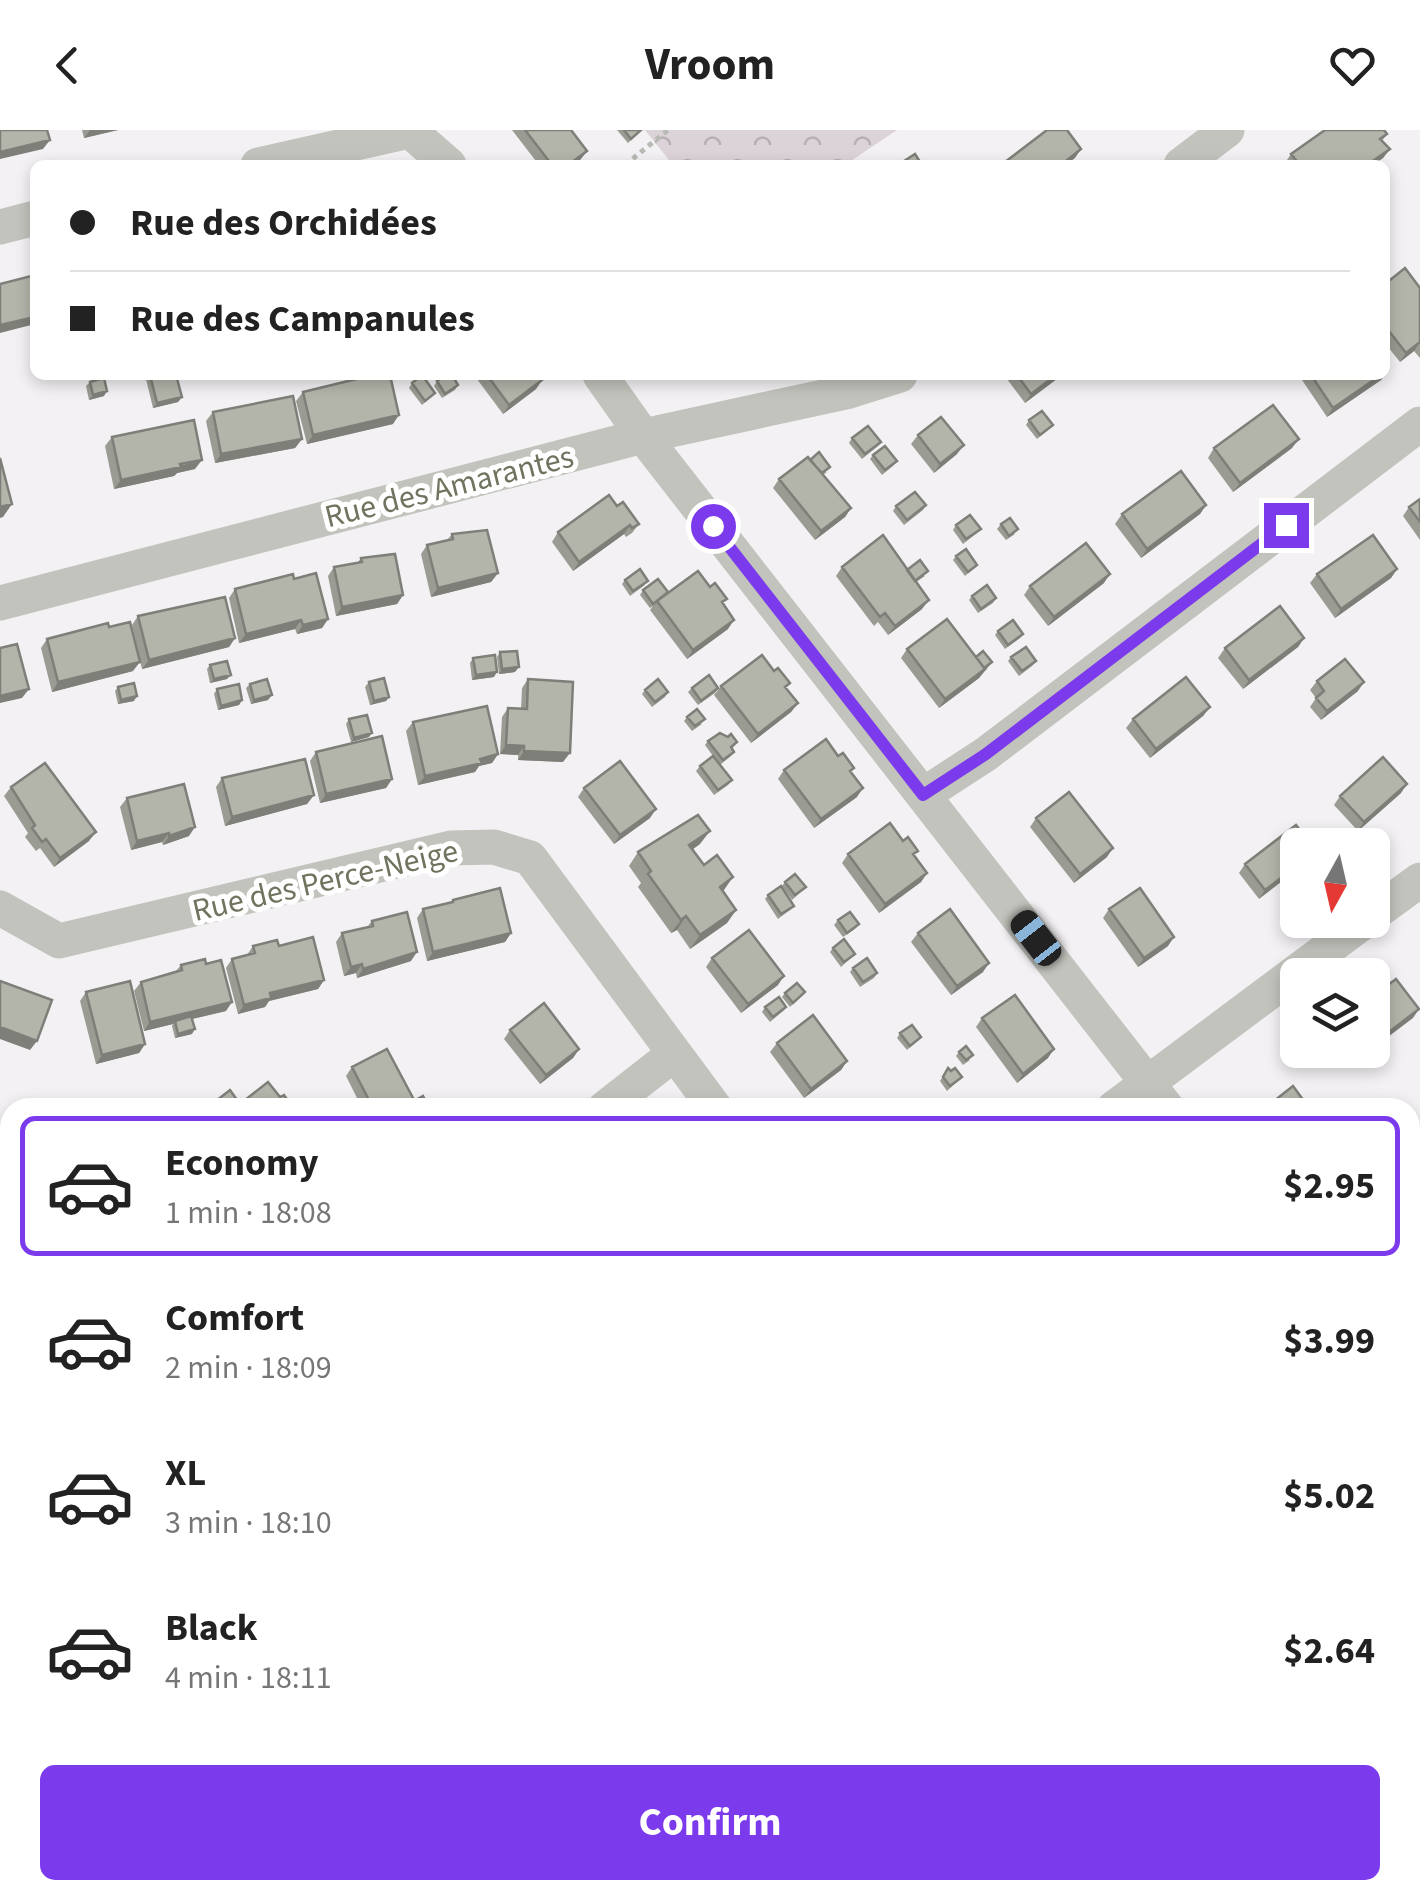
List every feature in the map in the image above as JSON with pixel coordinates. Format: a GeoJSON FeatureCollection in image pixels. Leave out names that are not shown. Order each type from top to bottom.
{"type":"FeatureCollection","features":[{"type":"Feature","properties":{"kind":"street"},"geometry":{"type":"LineString","coordinates":[[1188,160],[1227,130]]}},
{"type":"Feature","properties":{"kind":"street"},"geometry":{"type":"LineString","coordinates":[[280,160],[410,131],[443,160]]}},
{"type":"Feature","properties":{"kind":"street"},"geometry":{"type":"LineString","coordinates":[[0,226],[30,219]]}},
{"type":"Feature","properties":{"kind":"street"},"geometry":{"type":"LineString","coordinates":[[604,380],[643,436],[1158,1094],[1344,938]]}},
{"type":"Feature","properties":{"kind":"street","name":"Rue des Amarantes"},"geometry":{"type":"LineString","coordinates":[[0,602],[643,436],[846,392],[884,380]]}},
{"type":"Feature","properties":{"kind":"street"},"geometry":{"type":"LineString","coordinates":[[923,795],[986,754],[1420,424]]}},
{"type":"Feature","properties":{"kind":"street","name":"Rue des Perce-Neige"},"geometry":{"type":"LineString","coordinates":[[0,908],[59,942],[451,848],[494,847],[530,858],[708,1098]]}},
{"type":"Feature","properties":{"kind":"street"},"geometry":{"type":"LineString","coordinates":[[1390,902],[1420,880]]}},
{"type":"Feature","properties":{"kind":"street"},"geometry":{"type":"LineString","coordinates":[[618,1098],[674,1054]]}},
{"type":"Feature","properties":{"kind":"path"},"geometry":{"type":"LineString","coordinates":[[631,160],[668,130]]}},
{"type":"Feature","properties":{"kind":"green space"},"geometry":{"type":"Polygon","coordinates":[[[645,130],[897,130],[852,160],[669,160],[645,130]]]}},
{"type":"Feature","properties":{"kind":"building"},"geometry":{"type":"Polygon","coordinates":[[[0,130],[47,130],[50,140],[0,152],[0,130]]]}},
{"type":"Feature","properties":{"kind":"building"},"geometry":{"type":"Polygon","coordinates":[[[525,130],[571,130],[587,151],[575,160],[548,160],[525,130]]]}},
{"type":"Feature","properties":{"kind":"building"},"geometry":{"type":"Polygon","coordinates":[[[624,130],[641,130],[631,139],[624,130]]]}},
{"type":"Feature","properties":{"kind":"building"},"geometry":{"type":"Polygon","coordinates":[[[1047,130],[1067,130],[1081,149],[1067,160],[1008,160],[1047,130]]]}},
{"type":"Feature","properties":{"kind":"building"},"geometry":{"type":"Polygon","coordinates":[[[1325,130],[1384,130],[1387,134],[1380,139],[1390,149],[1374,160],[1296,160],[1291,154],[1325,130]]]}},
{"type":"Feature","properties":{"kind":"building"},"geometry":{"type":"Polygon","coordinates":[[[1405,268],[1420,288],[1420,342],[1406,353],[1390,332],[1390,280],[1405,268]]]}},
{"type":"Feature","properties":{"kind":"building"},"geometry":{"type":"Polygon","coordinates":[[[30,276],[30,318],[0,325],[0,284],[30,276]]]}},
{"type":"Feature","properties":{"kind":"building"},"geometry":{"type":"Polygon","coordinates":[[[104,380],[107,391],[93,395],[90,382],[104,380]]]}},
{"type":"Feature","properties":{"kind":"building"},"geometry":{"type":"Polygon","coordinates":[[[151,380],[177,380],[182,397],[157,403],[151,380]]]}},
{"type":"Feature","properties":{"kind":"building"},"geometry":{"type":"Polygon","coordinates":[[[352,380],[391,380],[399,415],[313,435],[303,392],[352,380]]]}},
{"type":"Feature","properties":{"kind":"building"},"geometry":{"type":"Polygon","coordinates":[[[426,380],[435,393],[425,401],[412,383],[426,380]]]}},
{"type":"Feature","properties":{"kind":"building"},"geometry":{"type":"Polygon","coordinates":[[[455,380],[458,385],[445,394],[437,381],[455,380]]]}},
{"type":"Feature","properties":{"kind":"building"},"geometry":{"type":"Polygon","coordinates":[[[491,380],[542,380],[509,405],[491,380]]]}},
{"type":"Feature","properties":{"kind":"building"},"geometry":{"type":"Polygon","coordinates":[[[1021,380],[1049,380],[1031,394],[1021,380]]]}},
{"type":"Feature","properties":{"kind":"building"},"geometry":{"type":"Polygon","coordinates":[[[1314,380],[1374,380],[1333,408],[1314,380]]]}},
{"type":"Feature","properties":{"kind":"building"},"geometry":{"type":"Polygon","coordinates":[[[293,396],[302,439],[221,454],[213,412],[293,396]]]}},
{"type":"Feature","properties":{"kind":"building"},"geometry":{"type":"Polygon","coordinates":[[[1273,405],[1299,439],[1240,483],[1214,448],[1273,405]]]}},
{"type":"Feature","properties":{"kind":"building"},"geometry":{"type":"Polygon","coordinates":[[[1042,411],[1053,425],[1040,435],[1029,420],[1042,411]]]}},
{"type":"Feature","properties":{"kind":"building"},"geometry":{"type":"Polygon","coordinates":[[[941,417],[964,445],[940,464],[918,435],[941,417]]]}},
{"type":"Feature","properties":{"kind":"building"},"geometry":{"type":"Polygon","coordinates":[[[194,420],[202,460],[121,480],[112,437],[194,420]]]}},
{"type":"Feature","properties":{"kind":"building"},"geometry":{"type":"Polygon","coordinates":[[[868,426],[881,442],[865,454],[852,438],[868,426]]]}},
{"type":"Feature","properties":{"kind":"building"},"geometry":{"type":"Polygon","coordinates":[[[885,446],[897,461],[885,470],[873,455],[885,446]]]}},
{"type":"Feature","properties":{"kind":"building"},"geometry":{"type":"Polygon","coordinates":[[[819,452],[830,467],[822,473],[810,460],[819,452]]]}},
{"type":"Feature","properties":{"kind":"building"},"geometry":{"type":"Polygon","coordinates":[[[808,457],[851,508],[821,531],[779,479],[808,457]]]}},
{"type":"Feature","properties":{"kind":"building"},"geometry":{"type":"Polygon","coordinates":[[[0,458],[12,504],[0,507],[0,458]]]}},
{"type":"Feature","properties":{"kind":"building"},"geometry":{"type":"Polygon","coordinates":[[[1181,471],[1206,505],[1147,549],[1122,514],[1181,471]]]}},
{"type":"Feature","properties":{"kind":"building"},"geometry":{"type":"Polygon","coordinates":[[[915,492],[926,505],[907,520],[896,506],[915,492]]]}},
{"type":"Feature","properties":{"kind":"building"},"geometry":{"type":"Polygon","coordinates":[[[609,495],[617,506],[623,502],[639,524],[632,528],[630,525],[579,562],[558,532],[609,495]]]}},
{"type":"Feature","properties":{"kind":"building"},"geometry":{"type":"Polygon","coordinates":[[[1420,499],[1420,522],[1409,507],[1420,499]]]}},
{"type":"Feature","properties":{"kind":"building"},"geometry":{"type":"Polygon","coordinates":[[[970,515],[981,529],[966,539],[956,525],[970,515]]]}},
{"type":"Feature","properties":{"kind":"building"},"geometry":{"type":"Polygon","coordinates":[[[1010,518],[1018,529],[1009,536],[1001,524],[1010,518]]]}},
{"type":"Feature","properties":{"kind":"building"},"geometry":{"type":"Polygon","coordinates":[[[487,530],[498,573],[438,588],[427,545],[453,539],[452,534],[487,530]]]}},
{"type":"Feature","properties":{"kind":"building"},"geometry":{"type":"Polygon","coordinates":[[[883,535],[929,600],[895,626],[885,613],[880,617],[842,567],[883,535]]]}},
{"type":"Feature","properties":{"kind":"building"},"geometry":{"type":"Polygon","coordinates":[[[1373,535],[1397,569],[1341,609],[1317,574],[1373,535]]]}},
{"type":"Feature","properties":{"kind":"building"},"geometry":{"type":"Polygon","coordinates":[[[1086,543],[1110,574],[1054,617],[1030,586],[1086,543]]]}},
{"type":"Feature","properties":{"kind":"building"},"geometry":{"type":"Polygon","coordinates":[[[966,549],[977,565],[968,572],[956,556],[966,549]]]}},
{"type":"Feature","properties":{"kind":"building"},"geometry":{"type":"Polygon","coordinates":[[[395,554],[403,595],[342,607],[334,567],[362,562],[361,558],[395,554]]]}},
{"type":"Feature","properties":{"kind":"building"},"geometry":{"type":"Polygon","coordinates":[[[920,560],[928,571],[915,581],[907,570],[920,560]]]}},
{"type":"Feature","properties":{"kind":"building"},"geometry":{"type":"Polygon","coordinates":[[[640,569],[648,581],[633,591],[625,580],[640,569]]]}},
{"type":"Feature","properties":{"kind":"building"},"geometry":{"type":"Polygon","coordinates":[[[698,571],[710,587],[715,583],[727,599],[722,602],[734,620],[693,650],[657,601],[698,571]]]}},
{"type":"Feature","properties":{"kind":"building"},"geometry":{"type":"Polygon","coordinates":[[[316,573],[328,619],[303,625],[301,620],[246,634],[235,589],[293,574],[294,579],[316,573]]]}},
{"type":"Feature","properties":{"kind":"building"},"geometry":{"type":"Polygon","coordinates":[[[658,579],[668,592],[653,604],[643,590],[658,579]]]}},
{"type":"Feature","properties":{"kind":"building"},"geometry":{"type":"Polygon","coordinates":[[[987,585],[996,598],[981,609],[972,596],[987,585]]]}},
{"type":"Feature","properties":{"kind":"building"},"geometry":{"type":"Polygon","coordinates":[[[225,597],[235,638],[149,660],[138,616],[225,597]]]}},
{"type":"Feature","properties":{"kind":"building"},"geometry":{"type":"Polygon","coordinates":[[[1280,606],[1304,638],[1249,680],[1225,648],[1280,606]]]}},
{"type":"Feature","properties":{"kind":"building"},"geometry":{"type":"Polygon","coordinates":[[[947,619],[985,669],[945,699],[907,649],[947,619]]]}},
{"type":"Feature","properties":{"kind":"building"},"geometry":{"type":"Polygon","coordinates":[[[1013,620],[1023,634],[1008,645],[998,631],[1013,620]]]}},
{"type":"Feature","properties":{"kind":"building"},"geometry":{"type":"Polygon","coordinates":[[[130,622],[140,662],[58,682],[47,639],[108,623],[109,627],[130,622]]]}},
{"type":"Feature","properties":{"kind":"building"},"geometry":{"type":"Polygon","coordinates":[[[17,644],[29,689],[0,696],[0,648],[17,644]]]}},
{"type":"Feature","properties":{"kind":"building"},"geometry":{"type":"Polygon","coordinates":[[[1026,647],[1036,661],[1022,671],[1011,657],[1026,647]]]}},
{"type":"Feature","properties":{"kind":"building"},"geometry":{"type":"Polygon","coordinates":[[[517,651],[519,667],[502,669],[500,652],[517,651]]]}},
{"type":"Feature","properties":{"kind":"building"},"geometry":{"type":"Polygon","coordinates":[[[983,651],[992,662],[984,668],[976,657],[983,651]]]}},
{"type":"Feature","properties":{"kind":"building"},"geometry":{"type":"Polygon","coordinates":[[[495,655],[497,672],[476,675],[473,658],[495,655]]]}},
{"type":"Feature","properties":{"kind":"building"},"geometry":{"type":"Polygon","coordinates":[[[762,655],[790,683],[785,687],[798,703],[758,734],[721,686],[762,655]]]}},
{"type":"Feature","properties":{"kind":"building"},"geometry":{"type":"Polygon","coordinates":[[[1345,659],[1364,682],[1327,711],[1316,698],[1324,691],[1317,681],[1345,659]]]}},
{"type":"Feature","properties":{"kind":"building"},"geometry":{"type":"Polygon","coordinates":[[[227,661],[231,675],[214,679],[210,665],[227,661]]]}},
{"type":"Feature","properties":{"kind":"building"},"geometry":{"type":"Polygon","coordinates":[[[709,675],[718,688],[701,701],[692,688],[709,675]]]}},
{"type":"Feature","properties":{"kind":"building"},"geometry":{"type":"Polygon","coordinates":[[[1186,677],[1210,707],[1156,749],[1133,719],[1186,677]]]}},
{"type":"Feature","properties":{"kind":"building"},"geometry":{"type":"Polygon","coordinates":[[[384,678],[389,697],[374,701],[369,682],[384,678]]]}},
{"type":"Feature","properties":{"kind":"building"},"geometry":{"type":"Polygon","coordinates":[[[267,679],[272,695],[254,700],[250,684],[267,679]]]}},
{"type":"Feature","properties":{"kind":"building"},"geometry":{"type":"Polygon","coordinates":[[[528,679],[573,682],[570,753],[524,751],[524,746],[506,745],[508,708],[527,709],[528,679]]]}},
{"type":"Feature","properties":{"kind":"building"},"geometry":{"type":"Polygon","coordinates":[[[658,679],[668,692],[655,702],[645,690],[658,679]]]}},
{"type":"Feature","properties":{"kind":"building"},"geometry":{"type":"Polygon","coordinates":[[[134,683],[137,696],[121,700],[118,687],[134,683]]]}},
{"type":"Feature","properties":{"kind":"building"},"geometry":{"type":"Polygon","coordinates":[[[239,684],[242,700],[221,706],[217,689],[239,684]]]}},
{"type":"Feature","properties":{"kind":"building"},"geometry":{"type":"Polygon","coordinates":[[[487,706],[498,754],[480,759],[482,763],[425,776],[413,722],[487,706]]]}},
{"type":"Feature","properties":{"kind":"building"},"geometry":{"type":"Polygon","coordinates":[[[697,709],[705,719],[695,726],[687,717],[697,709]]]}},
{"type":"Feature","properties":{"kind":"building"},"geometry":{"type":"Polygon","coordinates":[[[367,715],[372,733],[354,738],[349,719],[367,715]]]}},
{"type":"Feature","properties":{"kind":"building"},"geometry":{"type":"Polygon","coordinates":[[[720,733],[728,737],[731,734],[737,742],[731,747],[734,752],[723,760],[708,741],[720,733]]]}},
{"type":"Feature","properties":{"kind":"building"},"geometry":{"type":"Polygon","coordinates":[[[382,736],[392,779],[326,794],[316,752],[382,736]]]}},
{"type":"Feature","properties":{"kind":"building"},"geometry":{"type":"Polygon","coordinates":[[[826,739],[838,756],[843,753],[863,788],[821,819],[784,770],[826,739]]]}},
{"type":"Feature","properties":{"kind":"building"},"geometry":{"type":"Polygon","coordinates":[[[713,756],[732,780],[718,790],[700,766],[713,756]]]}},
{"type":"Feature","properties":{"kind":"building"},"geometry":{"type":"Polygon","coordinates":[[[1383,757],[1407,784],[1364,822],[1340,796],[1383,757]]]}},
{"type":"Feature","properties":{"kind":"building"},"geometry":{"type":"Polygon","coordinates":[[[305,759],[314,795],[232,817],[222,778],[305,759]]]}},
{"type":"Feature","properties":{"kind":"building"},"geometry":{"type":"Polygon","coordinates":[[[620,761],[656,809],[620,835],[584,788],[620,761]]]}},
{"type":"Feature","properties":{"kind":"building"},"geometry":{"type":"Polygon","coordinates":[[[45,763],[96,832],[60,858],[32,828],[35,825],[11,787],[45,763]]]}},
{"type":"Feature","properties":{"kind":"building"},"geometry":{"type":"Polygon","coordinates":[[[184,784],[195,827],[137,841],[127,798],[184,784]]]}},
{"type":"Feature","properties":{"kind":"building"},"geometry":{"type":"Polygon","coordinates":[[[1069,792],[1113,848],[1080,874],[1036,818],[1069,792]]]}},
{"type":"Feature","properties":{"kind":"building"},"geometry":{"type":"Polygon","coordinates":[[[698,815],[710,831],[689,845],[704,865],[717,855],[733,877],[720,887],[736,910],[700,935],[686,916],[681,920],[648,874],[651,871],[638,852],[698,815]]]}},
{"type":"Feature","properties":{"kind":"building"},"geometry":{"type":"Polygon","coordinates":[[[890,823],[903,841],[908,837],[918,851],[913,854],[927,873],[885,904],[848,854],[890,823]]]}},
{"type":"Feature","properties":{"kind":"building"},"geometry":{"type":"Polygon","coordinates":[[[1280,837],[1280,879],[1265,890],[1245,864],[1280,837]]]}},
{"type":"Feature","properties":{"kind":"building"},"geometry":{"type":"Polygon","coordinates":[[[795,874],[806,887],[795,895],[785,882],[795,874]]]}},
{"type":"Feature","properties":{"kind":"building"},"geometry":{"type":"Polygon","coordinates":[[[781,886],[794,906],[781,914],[768,895],[781,886]]]}},
{"type":"Feature","properties":{"kind":"building"},"geometry":{"type":"Polygon","coordinates":[[[500,888],[511,933],[433,952],[423,909],[500,888]]]}},
{"type":"Feature","properties":{"kind":"building"},"geometry":{"type":"Polygon","coordinates":[[[1140,888],[1174,937],[1144,958],[1109,909],[1140,888]]]}},
{"type":"Feature","properties":{"kind":"building"},"geometry":{"type":"Polygon","coordinates":[[[950,909],[989,963],[957,986],[918,933],[950,909]]]}},
{"type":"Feature","properties":{"kind":"building"},"geometry":{"type":"Polygon","coordinates":[[[407,912],[417,952],[363,969],[362,964],[351,967],[342,933],[407,912]]]}},
{"type":"Feature","properties":{"kind":"building"},"geometry":{"type":"Polygon","coordinates":[[[850,912],[859,924],[847,933],[838,920],[850,912]]]}},
{"type":"Feature","properties":{"kind":"building"},"geometry":{"type":"Polygon","coordinates":[[[749,930],[784,976],[748,1004],[712,958],[749,930]]]}},
{"type":"Feature","properties":{"kind":"building"},"geometry":{"type":"Polygon","coordinates":[[[313,937],[324,980],[270,993],[271,998],[244,1005],[232,959],[255,953],[253,946],[277,940],[279,946],[313,937]]]}},
{"type":"Feature","properties":{"kind":"building"},"geometry":{"type":"Polygon","coordinates":[[[844,939],[855,954],[844,962],[833,948],[844,939]]]}},
{"type":"Feature","properties":{"kind":"building"},"geometry":{"type":"Polygon","coordinates":[[[867,958],[877,973],[863,982],[853,968],[867,958]]]}},
{"type":"Feature","properties":{"kind":"building"},"geometry":{"type":"Polygon","coordinates":[[[205,959],[206,964],[221,960],[232,1002],[150,1022],[141,982],[205,959]]]}},
{"type":"Feature","properties":{"kind":"building"},"geometry":{"type":"Polygon","coordinates":[[[1396,979],[1419,1009],[1390,1031],[1390,984],[1396,979]]]}},
{"type":"Feature","properties":{"kind":"building"},"geometry":{"type":"Polygon","coordinates":[[[0,981],[52,1000],[37,1041],[0,1027],[0,981]]]}},
{"type":"Feature","properties":{"kind":"building"},"geometry":{"type":"Polygon","coordinates":[[[130,981],[145,1044],[102,1055],[86,992],[130,981]]]}},
{"type":"Feature","properties":{"kind":"building"},"geometry":{"type":"Polygon","coordinates":[[[797,983],[805,992],[793,1003],[785,993],[797,983]]]}},
{"type":"Feature","properties":{"kind":"building"},"geometry":{"type":"Polygon","coordinates":[[[1015,995],[1054,1049],[1023,1074],[982,1018],[1015,995]]]}},
{"type":"Feature","properties":{"kind":"building"},"geometry":{"type":"Polygon","coordinates":[[[779,997],[786,1007],[773,1017],[765,1007],[779,997]]]}},
{"type":"Feature","properties":{"kind":"building"},"geometry":{"type":"Polygon","coordinates":[[[544,1003],[579,1049],[546,1075],[510,1030],[544,1003]]]}},
{"type":"Feature","properties":{"kind":"building"},"geometry":{"type":"Polygon","coordinates":[[[813,1015],[847,1061],[811,1089],[777,1043],[813,1015]]]}},
{"type":"Feature","properties":{"kind":"building"},"geometry":{"type":"Polygon","coordinates":[[[191,1016],[195,1029],[178,1034],[175,1021],[191,1016]]]}},
{"type":"Feature","properties":{"kind":"building"},"geometry":{"type":"Polygon","coordinates":[[[912,1025],[921,1037],[910,1046],[900,1033],[912,1025]]]}},
{"type":"Feature","properties":{"kind":"building"},"geometry":{"type":"Polygon","coordinates":[[[966,1046],[973,1055],[966,1060],[959,1052],[966,1046]]]}},
{"type":"Feature","properties":{"kind":"building"},"geometry":{"type":"Polygon","coordinates":[[[387,1049],[413,1098],[368,1098],[352,1067],[387,1049]]]}},
{"type":"Feature","properties":{"kind":"building"},"geometry":{"type":"Polygon","coordinates":[[[948,1068],[955,1068],[962,1077],[950,1086],[943,1077],[948,1068]]]}},
{"type":"Feature","properties":{"kind":"building"},"geometry":{"type":"Polygon","coordinates":[[[268,1082],[280,1097],[286,1098],[248,1098],[268,1082]]]}},
{"type":"Feature","properties":{"kind":"building"},"geometry":{"type":"Polygon","coordinates":[[[1293,1086],[1302,1098],[1278,1098],[1293,1086]]]}},
{"type":"Feature","properties":{"kind":"building"},"geometry":{"type":"Polygon","coordinates":[[[230,1090],[236,1098],[220,1098],[230,1090]]]}},
{"type":"Feature","properties":{"kind":"route"},"geometry":{"type":"LineString","coordinates":[[713,526],[923,795],[986,754],[1286,525]]}}]}
